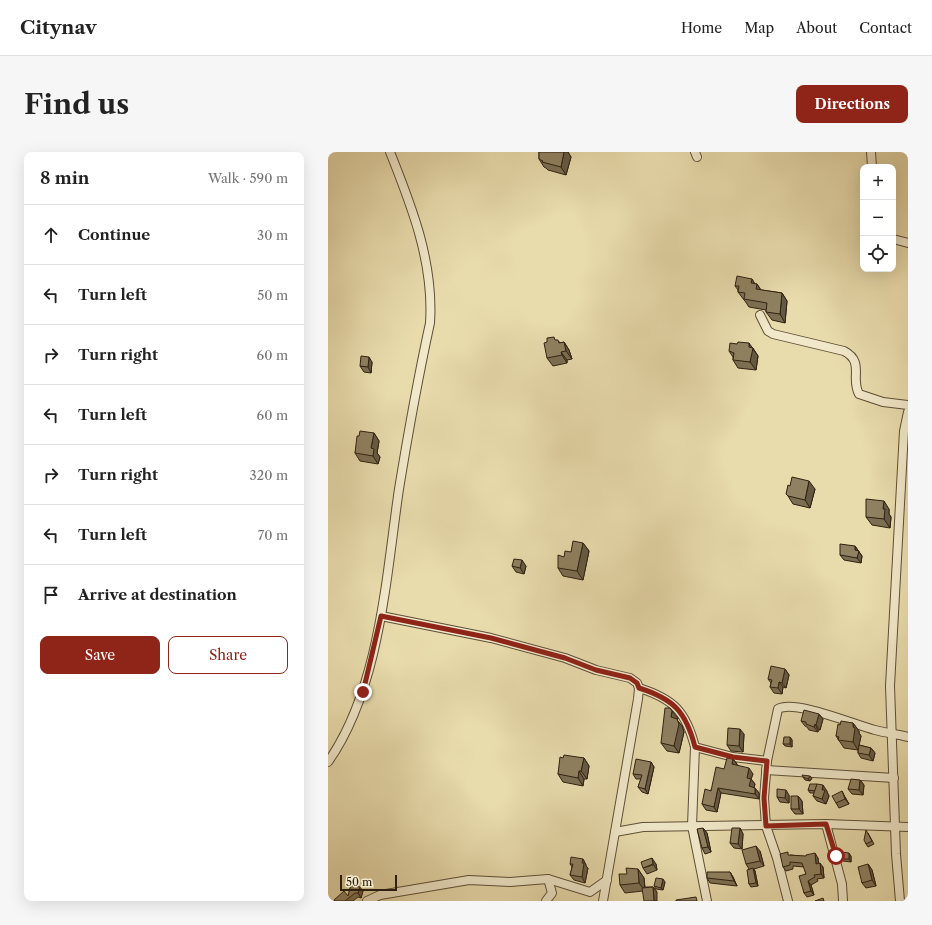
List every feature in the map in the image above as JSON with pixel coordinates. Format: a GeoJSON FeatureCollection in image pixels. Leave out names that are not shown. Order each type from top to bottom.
{"type":"FeatureCollection","features":[{"type":"Feature","properties":{"kind":"street"},"geometry":{"type":"LineString","coordinates":[[328,762],[348,727],[363,692],[381,616],[399,488],[430,323],[432,298],[420,232],[390,152]]}},
{"type":"Feature","properties":{"kind":"street"},"geometry":{"type":"LineString","coordinates":[[871,152],[872,164]]}},
{"type":"Feature","properties":{"kind":"street"},"geometry":{"type":"LineString","coordinates":[[896,240],[908,243]]}},
{"type":"Feature","properties":{"kind":"street"},"geometry":{"type":"LineString","coordinates":[[760,315],[768,331],[773,334],[844,351],[852,355],[856,366],[856,384],[859,394],[883,402],[908,405]]}},
{"type":"Feature","properties":{"kind":"street"},"geometry":{"type":"LineString","coordinates":[[900,901],[890,686],[904,431],[908,412]]}},
{"type":"Feature","properties":{"kind":"street"},"geometry":{"type":"LineString","coordinates":[[381,616],[491,638],[565,658],[596,670],[630,678],[637,683],[639,688],[603,901]]}},
{"type":"Feature","properties":{"kind":"street"},"geometry":{"type":"LineString","coordinates":[[639,688],[664,698],[677,707],[684,718],[695,747],[692,826],[707,901]]}},
{"type":"Feature","properties":{"kind":"street"},"geometry":{"type":"LineString","coordinates":[[788,901],[777,858],[766,826],[764,798],[767,761],[776,712],[781,707],[787,705],[874,730],[908,737]]}},
{"type":"Feature","properties":{"kind":"street"},"geometry":{"type":"LineString","coordinates":[[695,747],[733,757],[767,761]]}},
{"type":"Feature","properties":{"kind":"street"},"geometry":{"type":"LineString","coordinates":[[766,770],[894,778]]}},
{"type":"Feature","properties":{"kind":"street"},"geometry":{"type":"LineString","coordinates":[[615,832],[643,827],[692,826],[826,824],[908,827]]}},
{"type":"Feature","properties":{"kind":"street"},"geometry":{"type":"LineString","coordinates":[[826,824],[842,884],[843,901]]}},
{"type":"Feature","properties":{"kind":"street"},"geometry":{"type":"LineString","coordinates":[[367,901],[380,895],[426,888],[457,881],[510,882],[548,879],[590,892],[607,880]]}},
{"type":"Feature","properties":{"kind":"street"},"geometry":{"type":"LineString","coordinates":[[546,901],[552,893],[548,879]]}},
{"type":"Feature","properties":{"kind":"building"},"geometry":{"type":"Polygon","coordinates":[[[539,152],[564,152],[561,167],[542,162],[543,161],[539,159],[539,152]]]}},
{"type":"Feature","properties":{"kind":"building"},"geometry":{"type":"Polygon","coordinates":[[[737,276],[752,279],[751,283],[757,284],[756,289],[782,293],[780,314],[766,312],[767,303],[744,299],[745,293],[738,292],[739,286],[735,286],[737,276]]]}},
{"type":"Feature","properties":{"kind":"building"},"geometry":{"type":"Polygon","coordinates":[[[554,337],[559,343],[564,342],[566,351],[561,352],[562,355],[547,358],[544,343],[547,342],[547,338],[554,337]]]}},
{"type":"Feature","properties":{"kind":"building"},"geometry":{"type":"Polygon","coordinates":[[[738,342],[749,343],[749,347],[753,348],[750,362],[733,360],[734,353],[729,351],[730,343],[737,344],[738,342]]]}},
{"type":"Feature","properties":{"kind":"building"},"geometry":{"type":"Polygon","coordinates":[[[361,356],[369,357],[368,367],[360,366],[361,356]]]}},
{"type":"Feature","properties":{"kind":"building"},"geometry":{"type":"Polygon","coordinates":[[[360,431],[374,433],[371,448],[374,449],[373,456],[355,453],[357,436],[359,436],[360,431]]]}},
{"type":"Feature","properties":{"kind":"building"},"geometry":{"type":"Polygon","coordinates":[[[792,477],[809,481],[805,500],[788,496],[786,494],[792,477]]]}},
{"type":"Feature","properties":{"kind":"building"},"geometry":{"type":"Polygon","coordinates":[[[866,499],[884,501],[884,519],[866,517],[866,499]]]}},
{"type":"Feature","properties":{"kind":"building"},"geometry":{"type":"Polygon","coordinates":[[[573,541],[583,543],[577,571],[558,568],[558,555],[564,557],[565,551],[571,552],[573,541]]]}},
{"type":"Feature","properties":{"kind":"building"},"geometry":{"type":"Polygon","coordinates":[[[840,544],[855,546],[855,550],[859,551],[857,558],[840,555],[840,544]]]}},
{"type":"Feature","properties":{"kind":"building"},"geometry":{"type":"Polygon","coordinates":[[[514,559],[522,560],[520,568],[512,566],[514,559]]]}},
{"type":"Feature","properties":{"kind":"building"},"geometry":{"type":"Polygon","coordinates":[[[771,666],[785,669],[782,683],[779,682],[778,688],[770,687],[772,680],[768,679],[771,666]]]}},
{"type":"Feature","properties":{"kind":"building"},"geometry":{"type":"Polygon","coordinates":[[[665,708],[670,708],[672,711],[671,717],[677,719],[679,724],[674,746],[661,743],[665,708]]]}},
{"type":"Feature","properties":{"kind":"building"},"geometry":{"type":"Polygon","coordinates":[[[804,710],[819,714],[814,727],[801,721],[804,710]]]}},
{"type":"Feature","properties":{"kind":"building"},"geometry":{"type":"Polygon","coordinates":[[[841,721],[853,723],[853,727],[855,728],[853,742],[838,740],[839,737],[836,736],[838,724],[840,725],[841,721]]]}},
{"type":"Feature","properties":{"kind":"building"},"geometry":{"type":"Polygon","coordinates":[[[728,728],[740,729],[739,746],[727,745],[728,728]]]}},
{"type":"Feature","properties":{"kind":"building"},"geometry":{"type":"Polygon","coordinates":[[[784,737],[790,737],[790,744],[783,744],[784,737]]]}},
{"type":"Feature","properties":{"kind":"building"},"geometry":{"type":"Polygon","coordinates":[[[859,745],[871,748],[869,755],[858,753],[859,745]]]}},
{"type":"Feature","properties":{"kind":"building"},"geometry":{"type":"Polygon","coordinates":[[[564,755],[584,758],[578,778],[558,774],[560,757],[563,758],[564,755]]]}},
{"type":"Feature","properties":{"kind":"building"},"geometry":{"type":"Polygon","coordinates":[[[727,758],[733,759],[732,764],[749,768],[747,778],[751,779],[749,786],[755,788],[755,794],[718,788],[714,807],[702,804],[705,789],[711,791],[716,767],[724,769],[727,758]]]}},
{"type":"Feature","properties":{"kind":"building"},"geometry":{"type":"Polygon","coordinates":[[[636,759],[651,762],[645,789],[638,787],[642,775],[633,774],[636,759]]]}},
{"type":"Feature","properties":{"kind":"building"},"geometry":{"type":"Polygon","coordinates":[[[802,775],[810,776],[808,779],[802,775]]]}},
{"type":"Feature","properties":{"kind":"building"},"geometry":{"type":"Polygon","coordinates":[[[851,779],[860,780],[859,790],[848,789],[851,779]]]}},
{"type":"Feature","properties":{"kind":"building"},"geometry":{"type":"Polygon","coordinates":[[[810,784],[817,784],[815,791],[808,790],[810,784]]]}},
{"type":"Feature","properties":{"kind":"building"},"geometry":{"type":"Polygon","coordinates":[[[817,784],[823,785],[822,790],[825,790],[822,799],[813,796],[817,784]]]}},
{"type":"Feature","properties":{"kind":"building"},"geometry":{"type":"Polygon","coordinates":[[[777,789],[786,790],[785,798],[777,797],[777,789]]]}},
{"type":"Feature","properties":{"kind":"building"},"geometry":{"type":"Polygon","coordinates":[[[842,791],[845,799],[836,803],[832,796],[842,791]]]}},
{"type":"Feature","properties":{"kind":"building"},"geometry":{"type":"Polygon","coordinates":[[[791,796],[798,796],[799,809],[791,809],[791,796]]]}},
{"type":"Feature","properties":{"kind":"building"},"geometry":{"type":"Polygon","coordinates":[[[703,828],[708,847],[702,848],[697,829],[703,828]]]}},
{"type":"Feature","properties":{"kind":"building"},"geometry":{"type":"Polygon","coordinates":[[[732,828],[740,828],[738,844],[730,843],[732,828]]]}},
{"type":"Feature","properties":{"kind":"building"},"geometry":{"type":"Polygon","coordinates":[[[866,830],[872,841],[866,844],[864,840],[866,830]]]}},
{"type":"Feature","properties":{"kind":"building"},"geometry":{"type":"Polygon","coordinates":[[[756,846],[760,861],[746,864],[742,850],[756,846]]]}},
{"type":"Feature","properties":{"kind":"building"},"geometry":{"type":"Polygon","coordinates":[[[788,852],[788,855],[806,856],[815,853],[816,864],[820,863],[821,874],[814,875],[815,877],[808,881],[811,891],[804,893],[799,876],[806,874],[802,863],[790,862],[790,865],[783,867],[780,854],[788,852]]]}},
{"type":"Feature","properties":{"kind":"building"},"geometry":{"type":"Polygon","coordinates":[[[841,852],[849,853],[849,859],[841,859],[841,852]]]}},
{"type":"Feature","properties":{"kind":"building"},"geometry":{"type":"Polygon","coordinates":[[[571,857],[583,859],[582,863],[584,863],[582,877],[570,875],[573,864],[570,864],[571,857]]]}},
{"type":"Feature","properties":{"kind":"building"},"geometry":{"type":"Polygon","coordinates":[[[652,858],[653,864],[643,868],[641,862],[652,858]]]}},
{"type":"Feature","properties":{"kind":"building"},"geometry":{"type":"Polygon","coordinates":[[[868,864],[872,880],[862,883],[858,867],[868,864]]]}},
{"type":"Feature","properties":{"kind":"building"},"geometry":{"type":"Polygon","coordinates":[[[626,868],[638,869],[639,883],[620,885],[619,874],[627,874],[626,868]]]}},
{"type":"Feature","properties":{"kind":"building"},"geometry":{"type":"Polygon","coordinates":[[[753,868],[756,883],[749,884],[747,870],[753,868]]]}},
{"type":"Feature","properties":{"kind":"building"},"geometry":{"type":"Polygon","coordinates":[[[707,872],[730,872],[734,881],[707,878],[707,872]]]}},
{"type":"Feature","properties":{"kind":"building"},"geometry":{"type":"Polygon","coordinates":[[[656,878],[663,879],[661,888],[654,886],[656,878]]]}},
{"type":"Feature","properties":{"kind":"building"},"geometry":{"type":"Polygon","coordinates":[[[351,885],[360,887],[358,893],[355,893],[345,901],[334,901],[344,891],[348,896],[351,885]]]}},
{"type":"Feature","properties":{"kind":"building"},"geometry":{"type":"Polygon","coordinates":[[[653,887],[654,901],[644,901],[642,888],[653,887]]]}},
{"type":"Feature","properties":{"kind":"building"},"geometry":{"type":"Polygon","coordinates":[[[696,897],[697,901],[676,901],[676,900],[696,897]]]}},
{"type":"Feature","properties":{"kind":"building"},"geometry":{"type":"Polygon","coordinates":[[[823,898],[824,901],[815,901],[823,898]]]}},
{"type":"Feature","properties":{"kind":"route"},"geometry":{"type":"LineString","coordinates":[[363,692],[381,616],[491,638],[530,650],[565,658],[596,670],[630,678],[637,683],[639,688],[652,692],[670,701],[677,707],[684,718],[695,747],[733,757],[767,761],[764,798],[766,826],[826,824],[836,856]]}}]}
